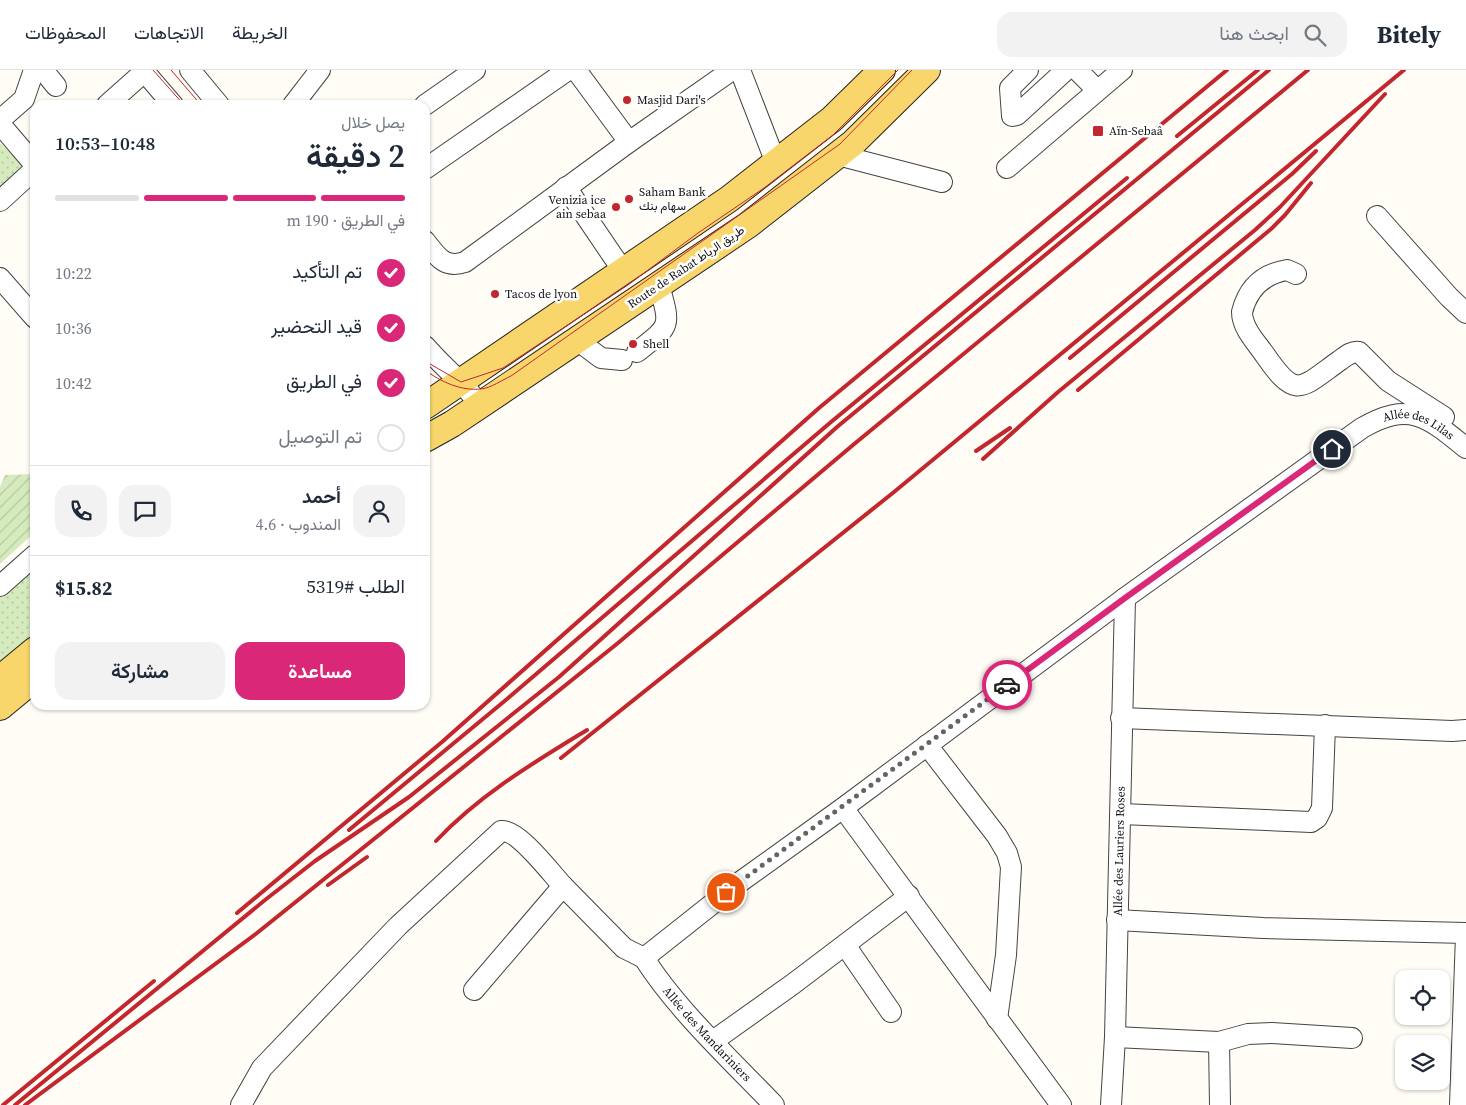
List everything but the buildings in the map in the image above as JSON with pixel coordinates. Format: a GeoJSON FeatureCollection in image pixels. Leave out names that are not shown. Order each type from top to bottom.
{"type":"FeatureCollection","features":[{"type":"Feature","properties":{"kind":"main road"},"geometry":{"type":"LineString","coordinates":[[430,397],[461,382],[730,199],[832,119],[882,70]]}},
{"type":"Feature","properties":{"kind":"main road","name":"Route de Rabat طريق الرباط"},"geometry":{"type":"LineString","coordinates":[[430,436],[452,424],[748,225],[853,143],[927,70]]}},
{"type":"Feature","properties":{"kind":"main road"},"geometry":{"type":"LineString","coordinates":[[0,679],[30,654]]}},
{"type":"Feature","properties":{"kind":"main road"},"geometry":{"type":"LineString","coordinates":[[0,707],[30,682]]}},
{"type":"Feature","properties":{"kind":"street"},"geometry":{"type":"LineString","coordinates":[[30,159],[0,122],[24,99],[34,70]]}},
{"type":"Feature","properties":{"kind":"street"},"geometry":{"type":"LineString","coordinates":[[43,70],[56,86]]}},
{"type":"Feature","properties":{"kind":"street"},"geometry":{"type":"LineString","coordinates":[[190,70],[215,100]]}},
{"type":"Feature","properties":{"kind":"street"},"geometry":{"type":"LineString","coordinates":[[297,100],[320,70]]}},
{"type":"Feature","properties":{"kind":"street"},"geometry":{"type":"LineString","coordinates":[[430,102],[475,70]]}},
{"type":"Feature","properties":{"kind":"street"},"geometry":{"type":"LineString","coordinates":[[430,166],[568,70]]}},
{"type":"Feature","properties":{"kind":"street"},"geometry":{"type":"LineString","coordinates":[[576,70],[629,142]]}},
{"type":"Feature","properties":{"kind":"street"},"geometry":{"type":"LineString","coordinates":[[430,247],[441,261],[456,265],[465,262],[566,187],[732,70]]}},
{"type":"Feature","properties":{"kind":"street"},"geometry":{"type":"LineString","coordinates":[[740,70],[776,163]]}},
{"type":"Feature","properties":{"kind":"street"},"geometry":{"type":"LineString","coordinates":[[1028,70],[1010,88],[1012,116],[1017,115],[1066,70]]}},
{"type":"Feature","properties":{"kind":"street"},"geometry":{"type":"LineString","coordinates":[[1077,70],[1097,90]]}},
{"type":"Feature","properties":{"kind":"street"},"geometry":{"type":"LineString","coordinates":[[1006,168],[1122,70]]}},
{"type":"Feature","properties":{"kind":"street"},"geometry":{"type":"LineString","coordinates":[[111,100],[143,71],[168,100]]}},
{"type":"Feature","properties":{"kind":"street"},"geometry":{"type":"LineString","coordinates":[[838,155],[942,182]]}},
{"type":"Feature","properties":{"kind":"street"},"geometry":{"type":"LineString","coordinates":[[0,201],[30,174]]}},
{"type":"Feature","properties":{"kind":"street"},"geometry":{"type":"LineString","coordinates":[[566,187],[624,271]]}},
{"type":"Feature","properties":{"kind":"street"},"geometry":{"type":"LineString","coordinates":[[1377,216],[1449,297],[1466,312]]}},
{"type":"Feature","properties":{"kind":"street"},"geometry":{"type":"LineString","coordinates":[[1296,274],[1287,270],[1264,278],[1253,288],[1242,312],[1244,324],[1281,379],[1292,385],[1308,384],[1350,353],[1360,352],[1388,380],[1466,432]]}},
{"type":"Feature","properties":{"kind":"street"},"geometry":{"type":"LineString","coordinates":[[0,278],[30,312]]}},
{"type":"Feature","properties":{"kind":"street"},"geometry":{"type":"LineString","coordinates":[[577,340],[601,358],[629,356],[662,332],[667,323],[667,314],[659,285]]}},
{"type":"Feature","properties":{"kind":"street"},"geometry":{"type":"LineString","coordinates":[[430,351],[461,382],[480,405]]}},
{"type":"Feature","properties":{"kind":"street"},"geometry":{"type":"LineString","coordinates":[[430,400],[452,424]]}},
{"type":"Feature","properties":{"kind":"street","name":"Allée des Lilas"},"geometry":{"type":"LineString","coordinates":[[644,958],[740,882],[1125,598],[1338,445],[1380,418],[1393,414],[1413,414],[1442,430],[1466,448]]}},
{"type":"Feature","properties":{"kind":"street"},"geometry":{"type":"LineString","coordinates":[[0,586],[30,559]]}},
{"type":"Feature","properties":{"kind":"street","name":"Allée des Lauriers Roses"},"geometry":{"type":"LineString","coordinates":[[1111,1105],[1115,1037],[1125,598]]}},
{"type":"Feature","properties":{"kind":"street"},"geometry":{"type":"LineString","coordinates":[[1121,718],[1443,731],[1466,730]]}},
{"type":"Feature","properties":{"kind":"street"},"geometry":{"type":"LineString","coordinates":[[1121,814],[1311,822],[1317,818],[1322,808],[1324,726]]}},
{"type":"Feature","properties":{"kind":"street"},"geometry":{"type":"LineString","coordinates":[[927,745],[997,836],[1006,852],[1011,867],[1006,955],[997,1019]]}},
{"type":"Feature","properties":{"kind":"street"},"geometry":{"type":"LineString","coordinates":[[842,808],[909,896],[1061,1105]]}},
{"type":"Feature","properties":{"kind":"street"},"geometry":{"type":"LineString","coordinates":[[241,1105],[262,1068],[398,926],[501,831],[509,831],[529,848],[563,886],[624,948],[644,958]]}},
{"type":"Feature","properties":{"kind":"street"},"geometry":{"type":"LineString","coordinates":[[474,990],[563,886]]}},
{"type":"Feature","properties":{"kind":"street"},"geometry":{"type":"LineString","coordinates":[[713,1041],[909,896]]}},
{"type":"Feature","properties":{"kind":"street"},"geometry":{"type":"LineString","coordinates":[[1117,920],[1290,929],[1466,934],[1460,1105]]}},
{"type":"Feature","properties":{"kind":"street"},"geometry":{"type":"LineString","coordinates":[[845,945],[891,1012]]}},
{"type":"Feature","properties":{"kind":"street","name":"Allée des Mandariniers"},"geometry":{"type":"LineString","coordinates":[[644,958],[653,973],[713,1041],[774,1105]]}},
{"type":"Feature","properties":{"kind":"street"},"geometry":{"type":"LineString","coordinates":[[1115,1037],[1220,1042],[1248,1034],[1272,1033],[1352,1038]]}},
{"type":"Feature","properties":{"kind":"street"},"geometry":{"type":"LineString","coordinates":[[1220,1042],[1220,1105]]}},
{"type":"Feature","properties":{"kind":"green space"},"geometry":{"type":"Polygon","coordinates":[[[0,143],[26,168],[0,196],[0,143]]]}},
{"type":"Feature","properties":{"kind":"green space"},"geometry":{"type":"Polygon","coordinates":[[[30,474],[30,537],[0,564],[0,487],[5,475],[30,474]]]}},
{"type":"Feature","properties":{"kind":"green space"},"geometry":{"type":"Polygon","coordinates":[[[30,552],[30,643],[0,668],[0,578],[30,552]]]}},
{"type":"Feature","properties":{"kind":"tram line"},"geometry":{"type":"LineString","coordinates":[[153,70],[180,100]]}},
{"type":"Feature","properties":{"kind":"tram line"},"geometry":{"type":"LineString","coordinates":[[171,70],[197,100]]}},
{"type":"Feature","properties":{"kind":"tram line"},"geometry":{"type":"LineString","coordinates":[[430,364],[461,382],[503,368],[628,285],[698,233],[764,188],[833,135],[898,70]]}},
{"type":"Feature","properties":{"kind":"tram line"},"geometry":{"type":"LineString","coordinates":[[430,373],[452,385],[466,389],[489,387],[511,376],[840,144],[912,70]]}},
{"type":"Feature","properties":{"kind":"railway"},"geometry":{"type":"LineString","coordinates":[[237,913],[442,742],[819,408],[1227,70]]}},
{"type":"Feature","properties":{"kind":"railway"},"geometry":{"type":"LineString","coordinates":[[1177,136],[1258,70]]}},
{"type":"Feature","properties":{"kind":"railway"},"geometry":{"type":"LineString","coordinates":[[15,1105],[265,900],[315,861],[409,797],[559,677],[837,427],[1269,70]]}},
{"type":"Feature","properties":{"kind":"railway"},"geometry":{"type":"LineString","coordinates":[[25,1105],[257,933],[618,643],[853,445],[1308,70]]}},
{"type":"Feature","properties":{"kind":"railway"},"geometry":{"type":"LineString","coordinates":[[561,758],[894,492],[1404,70]]}},
{"type":"Feature","properties":{"kind":"railway"},"geometry":{"type":"LineString","coordinates":[[983,459],[1058,392],[1255,230],[1280,207],[1385,94]]}},
{"type":"Feature","properties":{"kind":"railway"},"geometry":{"type":"LineString","coordinates":[[1070,358],[1292,174],[1316,151]]}},
{"type":"Feature","properties":{"kind":"railway"},"geometry":{"type":"LineString","coordinates":[[349,830],[507,699],[831,422],[1127,178]]}},
{"type":"Feature","properties":{"kind":"railway"},"geometry":{"type":"LineString","coordinates":[[1078,390],[1271,229],[1311,183]]}},
{"type":"Feature","properties":{"kind":"railway"},"geometry":{"type":"LineString","coordinates":[[976,451],[1010,428]]}},
{"type":"Feature","properties":{"kind":"railway"},"geometry":{"type":"LineString","coordinates":[[436,841],[488,794],[527,767],[587,730]]}},
{"type":"Feature","properties":{"kind":"railway"},"geometry":{"type":"LineString","coordinates":[[328,885],[367,857]]}},
{"type":"Feature","properties":{"kind":"railway"},"geometry":{"type":"LineString","coordinates":[[3,1105],[154,981]]}},
{"type":"Feature","properties":{"kind":"way so far"},"geometry":{"type":"LineString","coordinates":[[726,892],[1007,685]]}},
{"type":"Feature","properties":{"kind":"place","name":"Masjid Dari's"},"geometry":{"type":"Point","coordinates":[627,100]}},
{"type":"Feature","properties":{"kind":"place","name":"Aïn-Sebaâ"},"geometry":{"type":"Point","coordinates":[1098,131]}},
{"type":"Feature","properties":{"kind":"place","name":"Saham Bank سهام بنك"},"geometry":{"type":"Point","coordinates":[629,199]}},
{"type":"Feature","properties":{"kind":"place","name":"Venizia ice ain sebaa"},"geometry":{"type":"Point","coordinates":[616,207]}},
{"type":"Feature","properties":{"kind":"place","name":"Tacos de lyon"},"geometry":{"type":"Point","coordinates":[495,294]}},
{"type":"Feature","properties":{"kind":"place","name":"Shell"},"geometry":{"type":"Point","coordinates":[633,344]}},
{"type":"Feature","properties":{"kind":"route"},"geometry":{"type":"LineString","coordinates":[[1007,685],[1332,449]]}}]}
